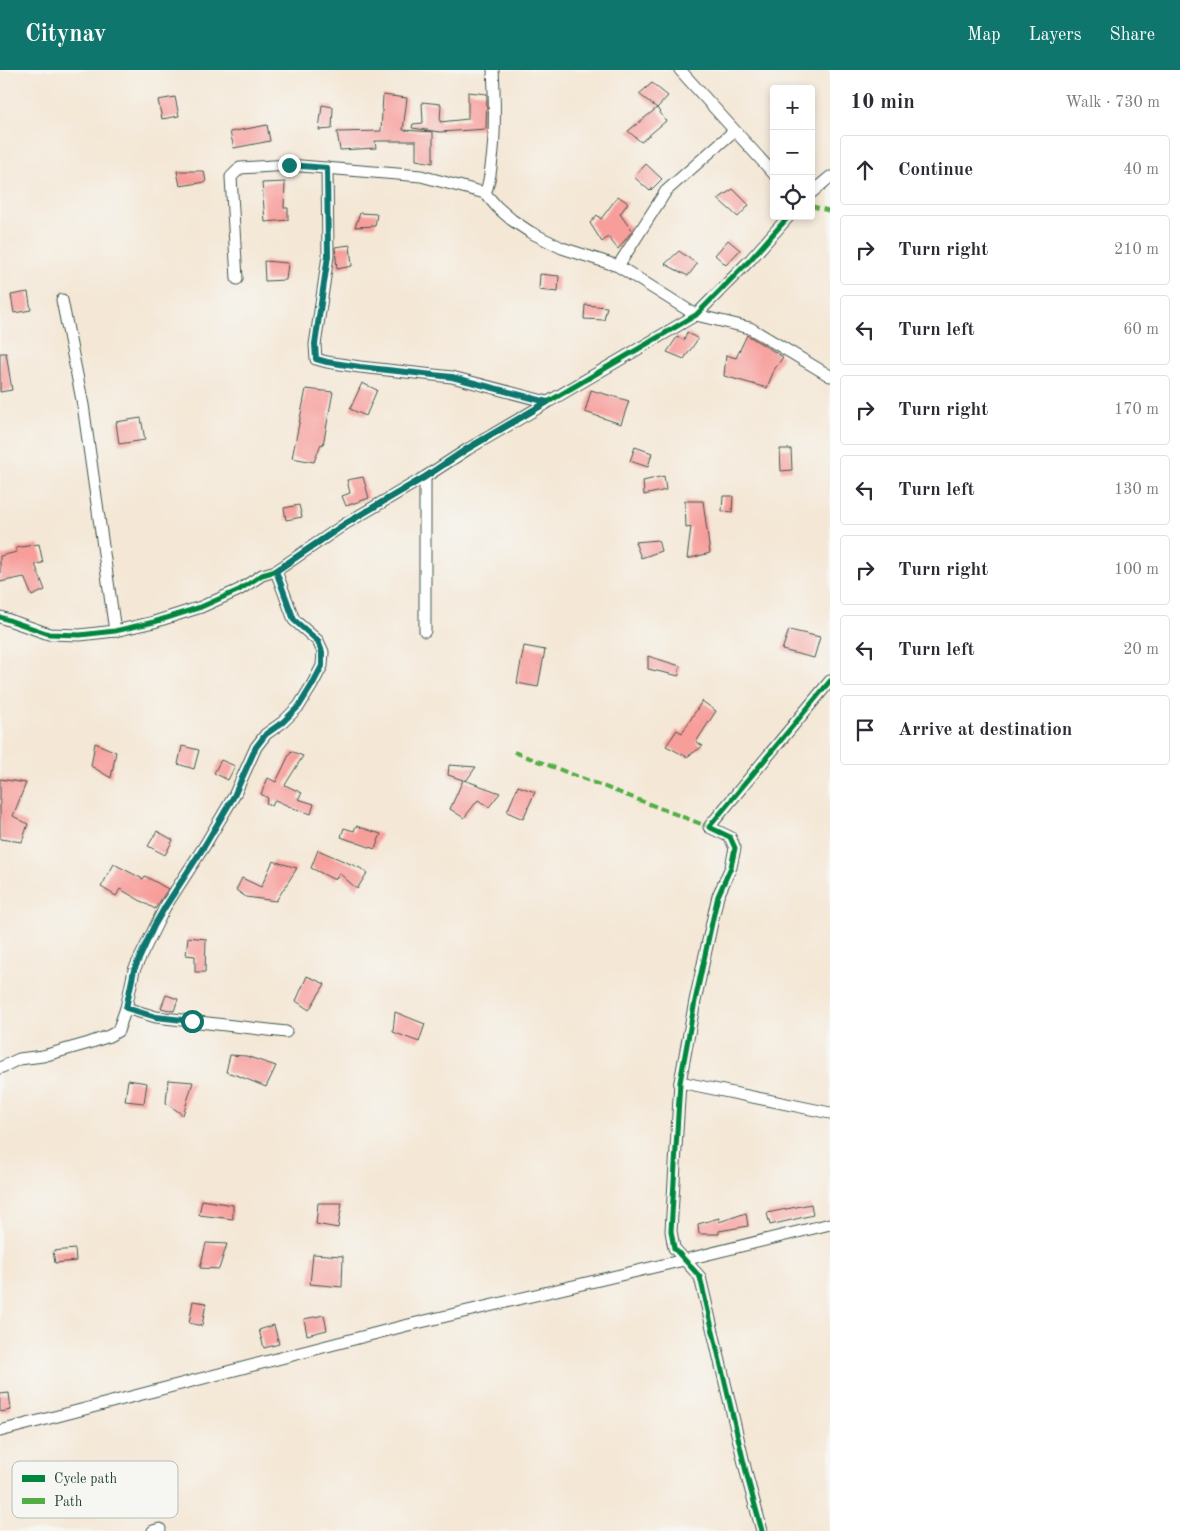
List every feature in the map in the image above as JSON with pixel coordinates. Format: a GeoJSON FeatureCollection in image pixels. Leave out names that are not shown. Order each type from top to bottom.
{"type":"FeatureCollection","features":[{"type":"Feature","properties":{"kind":"street"},"geometry":{"type":"LineString","coordinates":[[485,193],[488,187],[494,151],[496,110],[494,70]]}},
{"type":"Feature","properties":{"kind":"street"},"geometry":{"type":"LineString","coordinates":[[680,70],[770,170]]}},
{"type":"Feature","properties":{"kind":"street"},"geometry":{"type":"LineString","coordinates":[[618,266],[666,191],[734,130]]}},
{"type":"Feature","properties":{"kind":"street"},"geometry":{"type":"LineString","coordinates":[[237,279],[231,177],[240,168],[289,165],[421,176],[485,193],[497,207],[530,232],[562,248],[618,266],[696,315],[750,328],[830,376]]}},
{"type":"Feature","properties":{"kind":"street"},"geometry":{"type":"LineString","coordinates":[[327,168],[328,256],[315,344],[316,359],[360,367],[452,377],[547,402]]}},
{"type":"Feature","properties":{"kind":"street"},"geometry":{"type":"LineString","coordinates":[[815,190],[830,177]]}},
{"type":"Feature","properties":{"kind":"street"},"geometry":{"type":"LineString","coordinates":[[0,617],[49,634],[80,635],[115,631],[154,622],[201,607],[239,590],[262,575],[276,571],[345,524],[425,477],[468,448],[696,315],[751,259],[785,220]]}},
{"type":"Feature","properties":{"kind":"street"},"geometry":{"type":"LineString","coordinates":[[62,300],[83,405],[115,631]]}},
{"type":"Feature","properties":{"kind":"street"},"geometry":{"type":"LineString","coordinates":[[425,477],[425,631]]}},
{"type":"Feature","properties":{"kind":"street"},"geometry":{"type":"LineString","coordinates":[[0,1068],[20,1059],[43,1056],[90,1043],[118,1031],[126,1008],[134,970],[154,926],[234,796],[256,747],[266,734],[283,722],[299,706],[312,685],[322,666],[322,652],[318,641],[294,620],[276,571]]}},
{"type":"Feature","properties":{"kind":"street"},"geometry":{"type":"LineString","coordinates":[[762,1531],[748,1480],[700,1276],[674,1248],[671,1231],[680,1082],[695,1001],[718,896],[731,867],[735,848],[730,837],[709,827],[830,681]]}},
{"type":"Feature","properties":{"kind":"street"},"geometry":{"type":"LineString","coordinates":[[126,1008],[164,1018],[286,1032]]}},
{"type":"Feature","properties":{"kind":"street"},"geometry":{"type":"LineString","coordinates":[[680,1082],[830,1113]]}},
{"type":"Feature","properties":{"kind":"street"},"geometry":{"type":"LineString","coordinates":[[0,1431],[404,1326],[830,1224]]}},
{"type":"Feature","properties":{"kind":"building"},"geometry":{"type":"Polygon","coordinates":[[[652,83],[668,96],[657,108],[639,94],[652,83]]]}},
{"type":"Feature","properties":{"kind":"building"},"geometry":{"type":"Polygon","coordinates":[[[468,92],[487,94],[486,129],[440,132],[412,128],[413,124],[423,123],[422,102],[441,104],[440,122],[468,119],[468,92]]]}},
{"type":"Feature","properties":{"kind":"building"},"geometry":{"type":"Polygon","coordinates":[[[383,95],[407,98],[403,130],[433,132],[433,163],[416,160],[416,141],[375,141],[376,148],[340,150],[337,132],[381,131],[383,95]]]}},
{"type":"Feature","properties":{"kind":"building"},"geometry":{"type":"Polygon","coordinates":[[[175,97],[179,116],[162,119],[158,100],[175,97]]]}},
{"type":"Feature","properties":{"kind":"building"},"geometry":{"type":"Polygon","coordinates":[[[322,105],[333,107],[332,129],[319,130],[322,105]]]}},
{"type":"Feature","properties":{"kind":"building"},"geometry":{"type":"Polygon","coordinates":[[[657,108],[666,121],[641,142],[628,131],[657,108]]]}},
{"type":"Feature","properties":{"kind":"building"},"geometry":{"type":"Polygon","coordinates":[[[267,125],[270,141],[234,148],[230,132],[267,125]]]}},
{"type":"Feature","properties":{"kind":"building"},"geometry":{"type":"Polygon","coordinates":[[[646,164],[662,179],[650,191],[634,177],[646,164]]]}},
{"type":"Feature","properties":{"kind":"building"},"geometry":{"type":"Polygon","coordinates":[[[177,171],[204,171],[206,182],[180,186],[177,171]]]}},
{"type":"Feature","properties":{"kind":"building"},"geometry":{"type":"Polygon","coordinates":[[[285,182],[284,208],[288,208],[288,220],[265,222],[262,183],[285,182]]]}},
{"type":"Feature","properties":{"kind":"building"},"geometry":{"type":"Polygon","coordinates":[[[733,189],[749,205],[738,217],[718,199],[733,189]]]}},
{"type":"Feature","properties":{"kind":"building"},"geometry":{"type":"Polygon","coordinates":[[[618,196],[628,203],[620,214],[632,231],[618,249],[608,237],[602,242],[590,223],[597,215],[601,219],[618,196]]]}},
{"type":"Feature","properties":{"kind":"building"},"geometry":{"type":"Polygon","coordinates":[[[360,213],[377,214],[375,226],[355,227],[360,213]]]}},
{"type":"Feature","properties":{"kind":"building"},"geometry":{"type":"Polygon","coordinates":[[[728,240],[740,250],[726,265],[715,255],[728,240]]]}},
{"type":"Feature","properties":{"kind":"building"},"geometry":{"type":"Polygon","coordinates":[[[350,245],[352,266],[337,269],[335,247],[350,245]]]}},
{"type":"Feature","properties":{"kind":"building"},"geometry":{"type":"Polygon","coordinates":[[[679,251],[697,264],[688,276],[665,264],[679,251]]]}},
{"type":"Feature","properties":{"kind":"building"},"geometry":{"type":"Polygon","coordinates":[[[264,261],[288,263],[286,280],[265,281],[264,261]]]}},
{"type":"Feature","properties":{"kind":"building"},"geometry":{"type":"Polygon","coordinates":[[[540,274],[559,276],[558,292],[539,290],[540,274]]]}},
{"type":"Feature","properties":{"kind":"building"},"geometry":{"type":"Polygon","coordinates":[[[28,292],[31,310],[14,313],[11,295],[28,292]]]}},
{"type":"Feature","properties":{"kind":"building"},"geometry":{"type":"Polygon","coordinates":[[[585,305],[607,307],[604,320],[584,319],[585,305]]]}},
{"type":"Feature","properties":{"kind":"building"},"geometry":{"type":"Polygon","coordinates":[[[687,332],[698,339],[684,359],[667,352],[677,337],[684,340],[687,332]]]}},
{"type":"Feature","properties":{"kind":"building"},"geometry":{"type":"Polygon","coordinates":[[[747,335],[783,357],[774,370],[767,388],[724,376],[726,355],[736,358],[747,335]]]}},
{"type":"Feature","properties":{"kind":"building"},"geometry":{"type":"Polygon","coordinates":[[[0,353],[6,353],[12,390],[0,392],[0,353]]]}},
{"type":"Feature","properties":{"kind":"building"},"geometry":{"type":"Polygon","coordinates":[[[362,383],[377,390],[366,416],[350,409],[362,383]]]}},
{"type":"Feature","properties":{"kind":"building"},"geometry":{"type":"Polygon","coordinates":[[[306,389],[333,392],[323,445],[321,444],[314,462],[292,458],[306,389]]]}},
{"type":"Feature","properties":{"kind":"building"},"geometry":{"type":"Polygon","coordinates":[[[591,390],[629,401],[621,424],[585,412],[591,390]]]}},
{"type":"Feature","properties":{"kind":"building"},"geometry":{"type":"Polygon","coordinates":[[[141,418],[145,440],[119,444],[116,422],[141,418]]]}},
{"type":"Feature","properties":{"kind":"building"},"geometry":{"type":"Polygon","coordinates":[[[635,447],[652,453],[648,467],[630,461],[635,447]]]}},
{"type":"Feature","properties":{"kind":"building"},"geometry":{"type":"Polygon","coordinates":[[[780,449],[791,449],[792,470],[781,471],[780,449]]]}},
{"type":"Feature","properties":{"kind":"building"},"geometry":{"type":"Polygon","coordinates":[[[664,476],[666,490],[644,495],[643,481],[664,476]]]}},
{"type":"Feature","properties":{"kind":"building"},"geometry":{"type":"Polygon","coordinates":[[[363,477],[369,498],[346,506],[342,496],[350,493],[347,480],[363,477]]]}},
{"type":"Feature","properties":{"kind":"building"},"geometry":{"type":"Polygon","coordinates":[[[723,496],[733,496],[732,512],[722,511],[723,496]]]}},
{"type":"Feature","properties":{"kind":"building"},"geometry":{"type":"Polygon","coordinates":[[[685,501],[703,501],[710,553],[687,559],[691,527],[686,528],[685,501]]]}},
{"type":"Feature","properties":{"kind":"building"},"geometry":{"type":"Polygon","coordinates":[[[299,505],[302,517],[286,520],[284,508],[299,505]]]}},
{"type":"Feature","properties":{"kind":"building"},"geometry":{"type":"Polygon","coordinates":[[[658,540],[661,551],[641,558],[635,542],[658,540]]]}},
{"type":"Feature","properties":{"kind":"building"},"geometry":{"type":"Polygon","coordinates":[[[39,544],[43,563],[35,564],[45,590],[32,596],[24,577],[0,582],[0,556],[17,552],[16,548],[39,544]]]}},
{"type":"Feature","properties":{"kind":"building"},"geometry":{"type":"Polygon","coordinates":[[[789,630],[820,637],[814,658],[782,650],[789,630]]]}},
{"type":"Feature","properties":{"kind":"building"},"geometry":{"type":"Polygon","coordinates":[[[524,646],[545,650],[538,687],[517,683],[524,646]]]}},
{"type":"Feature","properties":{"kind":"building"},"geometry":{"type":"Polygon","coordinates":[[[648,656],[680,666],[679,676],[648,669],[648,656]]]}},
{"type":"Feature","properties":{"kind":"building"},"geometry":{"type":"Polygon","coordinates":[[[702,701],[716,711],[696,742],[703,746],[687,757],[666,746],[677,730],[682,733],[702,701]]]}},
{"type":"Feature","properties":{"kind":"building"},"geometry":{"type":"Polygon","coordinates":[[[95,743],[116,752],[111,778],[91,766],[95,743]]]}},
{"type":"Feature","properties":{"kind":"building"},"geometry":{"type":"Polygon","coordinates":[[[182,746],[199,750],[194,769],[178,764],[182,746]]]}},
{"type":"Feature","properties":{"kind":"building"},"geometry":{"type":"Polygon","coordinates":[[[291,751],[303,756],[285,785],[302,793],[298,799],[314,804],[311,814],[275,800],[272,806],[266,803],[268,798],[261,794],[268,778],[276,782],[291,751]]]}},
{"type":"Feature","properties":{"kind":"building"},"geometry":{"type":"Polygon","coordinates":[[[221,760],[235,766],[228,780],[214,773],[221,760]]]}},
{"type":"Feature","properties":{"kind":"building"},"geometry":{"type":"Polygon","coordinates":[[[449,765],[476,767],[466,781],[500,793],[489,807],[478,800],[464,818],[450,809],[463,780],[448,775],[449,765]]]}},
{"type":"Feature","properties":{"kind":"building"},"geometry":{"type":"Polygon","coordinates":[[[0,779],[26,783],[13,816],[28,824],[22,842],[0,839],[0,779]]]}},
{"type":"Feature","properties":{"kind":"building"},"geometry":{"type":"Polygon","coordinates":[[[518,786],[535,792],[523,819],[507,812],[518,786]]]}},
{"type":"Feature","properties":{"kind":"building"},"geometry":{"type":"Polygon","coordinates":[[[356,826],[381,834],[375,849],[341,837],[344,828],[354,831],[356,826]]]}},
{"type":"Feature","properties":{"kind":"building"},"geometry":{"type":"Polygon","coordinates":[[[157,831],[173,840],[165,855],[148,846],[157,831]]]}},
{"type":"Feature","properties":{"kind":"building"},"geometry":{"type":"Polygon","coordinates":[[[318,850],[360,868],[367,873],[357,889],[339,873],[335,880],[311,868],[318,850]]]}},
{"type":"Feature","properties":{"kind":"building"},"geometry":{"type":"Polygon","coordinates":[[[273,861],[297,868],[276,901],[246,897],[236,890],[242,878],[261,887],[273,861]]]}},
{"type":"Feature","properties":{"kind":"building"},"geometry":{"type":"Polygon","coordinates":[[[114,864],[143,879],[145,876],[168,889],[155,909],[120,889],[116,896],[101,887],[114,864]]]}},
{"type":"Feature","properties":{"kind":"building"},"geometry":{"type":"Polygon","coordinates":[[[188,937],[206,939],[205,972],[195,972],[195,956],[186,955],[188,937]]]}},
{"type":"Feature","properties":{"kind":"building"},"geometry":{"type":"Polygon","coordinates":[[[307,976],[325,984],[309,1010],[296,1001],[307,976]]]}},
{"type":"Feature","properties":{"kind":"building"},"geometry":{"type":"Polygon","coordinates":[[[166,995],[178,999],[174,1011],[161,1008],[166,995]]]}},
{"type":"Feature","properties":{"kind":"building"},"geometry":{"type":"Polygon","coordinates":[[[395,1012],[425,1024],[419,1042],[393,1032],[395,1012]]]}},
{"type":"Feature","properties":{"kind":"building"},"geometry":{"type":"Polygon","coordinates":[[[230,1055],[246,1056],[276,1066],[266,1087],[226,1072],[230,1055]]]}},
{"type":"Feature","properties":{"kind":"building"},"geometry":{"type":"Polygon","coordinates":[[[128,1080],[147,1083],[144,1103],[125,1101],[128,1080]]]}},
{"type":"Feature","properties":{"kind":"building"},"geometry":{"type":"Polygon","coordinates":[[[168,1080],[193,1082],[183,1115],[166,1103],[168,1080]]]}},
{"type":"Feature","properties":{"kind":"building"},"geometry":{"type":"Polygon","coordinates":[[[202,1200],[233,1205],[233,1219],[199,1215],[202,1200]]]}},
{"type":"Feature","properties":{"kind":"building"},"geometry":{"type":"Polygon","coordinates":[[[318,1203],[342,1203],[338,1228],[316,1224],[318,1203]]]}},
{"type":"Feature","properties":{"kind":"building"},"geometry":{"type":"Polygon","coordinates":[[[811,1204],[813,1215],[770,1225],[767,1213],[811,1204]]]}},
{"type":"Feature","properties":{"kind":"building"},"geometry":{"type":"Polygon","coordinates":[[[746,1213],[748,1226],[719,1231],[719,1234],[699,1234],[698,1224],[719,1218],[719,1222],[746,1213]]]}},
{"type":"Feature","properties":{"kind":"building"},"geometry":{"type":"Polygon","coordinates":[[[206,1243],[227,1244],[219,1269],[200,1268],[206,1243]]]}},
{"type":"Feature","properties":{"kind":"building"},"geometry":{"type":"Polygon","coordinates":[[[75,1249],[76,1261],[55,1263],[53,1251],[75,1249]]]}},
{"type":"Feature","properties":{"kind":"building"},"geometry":{"type":"Polygon","coordinates":[[[313,1254],[343,1256],[342,1287],[310,1284],[313,1254]]]}},
{"type":"Feature","properties":{"kind":"building"},"geometry":{"type":"Polygon","coordinates":[[[193,1301],[206,1303],[202,1326],[189,1323],[193,1301]]]}},
{"type":"Feature","properties":{"kind":"building"},"geometry":{"type":"Polygon","coordinates":[[[324,1315],[327,1330],[307,1335],[304,1319],[324,1315]]]}},
{"type":"Feature","properties":{"kind":"building"},"geometry":{"type":"Polygon","coordinates":[[[274,1325],[279,1344],[264,1348],[259,1330],[274,1325]]]}},
{"type":"Feature","properties":{"kind":"building"},"geometry":{"type":"Polygon","coordinates":[[[9,1393],[11,1410],[0,1412],[0,1394],[9,1393]]]}},
{"type":"Feature","properties":{"kind":"marked path"},"geometry":{"type":"LineString","coordinates":[[815,207],[830,211]]}},
{"type":"Feature","properties":{"kind":"marked path"},"geometry":{"type":"LineString","coordinates":[[514,752],[709,827]]}},
{"type":"Feature","properties":{"kind":"cycle path"},"geometry":{"type":"LineString","coordinates":[[0,617],[49,634],[80,635],[115,631],[154,622],[201,607],[239,590],[262,575],[276,571],[345,524],[425,477],[468,449],[696,315],[751,259],[785,220]]}},
{"type":"Feature","properties":{"kind":"cycle path"},"geometry":{"type":"LineString","coordinates":[[762,1531],[748,1480],[700,1277],[674,1248],[671,1231],[680,1082],[695,1001],[718,896],[731,867],[735,848],[730,837],[709,827],[830,681]]}},
{"type":"Feature","properties":{"kind":"route"},"geometry":{"type":"LineString","coordinates":[[192,1021],[156,1017],[126,1008],[134,970],[154,926],[234,796],[256,747],[266,734],[283,722],[299,706],[322,666],[322,652],[318,641],[294,620],[276,571],[345,524],[547,402],[452,377],[360,367],[316,359],[315,344],[328,256],[327,168],[289,165]]}}]}
